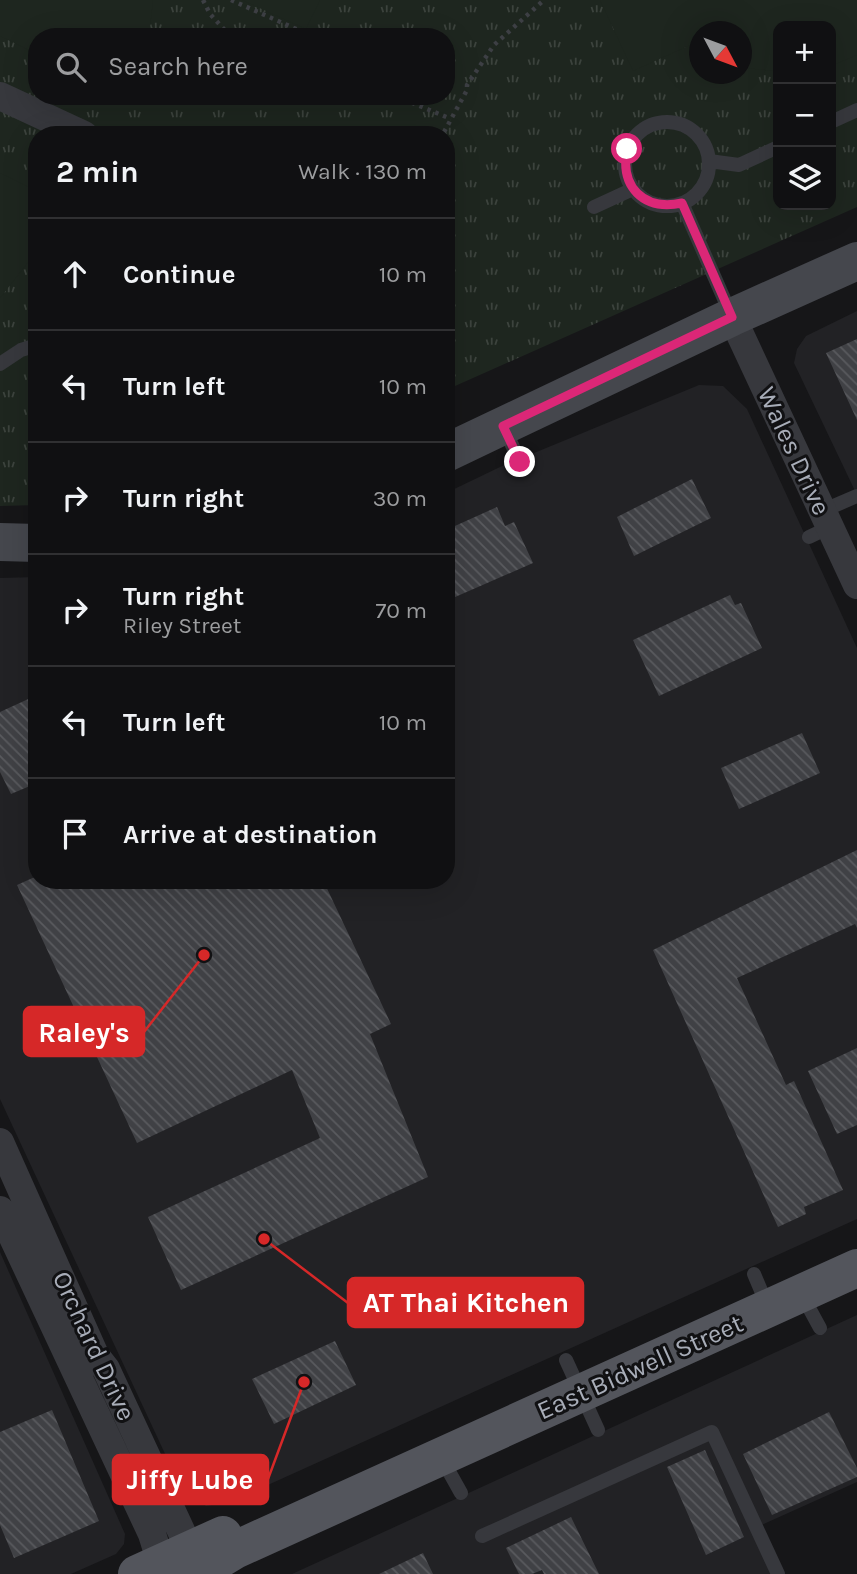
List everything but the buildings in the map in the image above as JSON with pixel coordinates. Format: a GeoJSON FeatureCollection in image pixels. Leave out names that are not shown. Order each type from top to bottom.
{"type":"FeatureCollection","features":[{"type":"Feature","properties":{"kind":"main road"},"geometry":{"type":"LineString","coordinates":[[455,449],[732,317],[857,261]]}},
{"type":"Feature","properties":{"kind":"main road"},"geometry":{"type":"LineString","coordinates":[[0,542],[28,543]]}},
{"type":"Feature","properties":{"kind":"main road","name":"East Bidwell Street"},"geometry":{"type":"LineString","coordinates":[[432,1462],[574,1377],[785,1301],[857,1268]]}},
{"type":"Feature","properties":{"kind":"main road"},"geometry":{"type":"LineString","coordinates":[[171,1567],[379,1462],[432,1462]]}},
{"type":"Feature","properties":{"kind":"main road"},"geometry":{"type":"LineString","coordinates":[[240,1574],[400,1500],[432,1462]]}},
{"type":"Feature","properties":{"kind":"street"},"geometry":{"type":"LineString","coordinates":[[0,96],[65,126]]}},
{"type":"Feature","properties":{"kind":"street","name":"Wales Drive"},"geometry":{"type":"LineString","coordinates":[[732,317],[821,525],[857,585]]}},
{"type":"Feature","properties":{"kind":"street","name":"Orchard Drive"},"geometry":{"type":"LineString","coordinates":[[0,1142],[94,1355],[106,1369],[171,1567]]}},
{"type":"Feature","properties":{"kind":"street","name":"Orchard Drive"},"geometry":{"type":"LineString","coordinates":[[2,1219],[152,1534],[171,1567]]}},
{"type":"Feature","properties":{"kind":"lane"},"geometry":{"type":"LineString","coordinates":[[836,120],[857,110]]}},
{"type":"Feature","properties":{"kind":"lane"},"geometry":{"type":"LineString","coordinates":[[659,122],[673,122],[698,135],[709,161],[702,186],[693,196],[682,203],[668,206],[643,198],[633,189],[626,170],[627,149],[635,137],[645,128],[659,122]]}},
{"type":"Feature","properties":{"kind":"lane"},"geometry":{"type":"LineString","coordinates":[[709,161],[739,165],[776,147]]}},
{"type":"Feature","properties":{"kind":"lane"},"geometry":{"type":"LineString","coordinates":[[594,206],[633,189]]}},
{"type":"Feature","properties":{"kind":"lane"},"geometry":{"type":"LineString","coordinates":[[682,203],[732,317]]}},
{"type":"Feature","properties":{"kind":"lane"},"geometry":{"type":"LineString","coordinates":[[0,364],[28,348]]}},
{"type":"Feature","properties":{"kind":"lane"},"geometry":{"type":"LineString","coordinates":[[503,426],[520,462]]}},
{"type":"Feature","properties":{"kind":"lane"},"geometry":{"type":"LineString","coordinates":[[821,525],[857,496]]}},
{"type":"Feature","properties":{"kind":"lane"},"geometry":{"type":"LineString","coordinates":[[2,1219],[31,1209]]}},
{"type":"Feature","properties":{"kind":"lane"},"geometry":{"type":"LineString","coordinates":[[754,1274],[820,1328]]}},
{"type":"Feature","properties":{"kind":"lane"},"geometry":{"type":"LineString","coordinates":[[574,1377],[598,1430]]}},
{"type":"Feature","properties":{"kind":"lane"},"geometry":{"type":"LineString","coordinates":[[482,1536],[712,1432],[778,1574]]}},
{"type":"Feature","properties":{"kind":"lane"},"geometry":{"type":"LineString","coordinates":[[432,1462],[461,1493]]}},
{"type":"Feature","properties":{"kind":"path"},"geometry":{"type":"LineString","coordinates":[[204,0],[210,14],[223,28]]}},
{"type":"Feature","properties":{"kind":"path"},"geometry":{"type":"LineString","coordinates":[[231,0],[294,28]]}},
{"type":"Feature","properties":{"kind":"path"},"geometry":{"type":"LineString","coordinates":[[448,126],[467,90],[467,85],[494,46],[544,0]]}},
{"type":"Feature","properties":{"kind":"path"},"geometry":{"type":"LineString","coordinates":[[418,105],[452,119]]}},
{"type":"Feature","properties":{"kind":"shaded area"},"geometry":{"type":"Polygon","coordinates":[[[857,311],[857,495],[794,363],[797,349],[806,336],[857,311]]]}},
{"type":"Feature","properties":{"kind":"shaded area"},"geometry":{"type":"Polygon","coordinates":[[[699,385],[723,386],[747,409],[857,648],[857,1219],[230,1502],[206,1506],[180,1486],[0,1099],[0,578],[28,577],[28,889],[455,889],[455,489],[500,467],[699,385]]]}},
{"type":"Feature","properties":{"kind":"shaded area"},"geometry":{"type":"Polygon","coordinates":[[[0,1252],[125,1534],[124,1544],[116,1554],[71,1574],[0,1574],[0,1252]]]}},
{"type":"Feature","properties":{"kind":"shaded area"},"geometry":{"type":"Polygon","coordinates":[[[857,1315],[857,1482],[755,1528],[775,1574],[292,1574],[857,1315]]]}},
{"type":"Feature","properties":{"kind":"green space"},"geometry":{"type":"Polygon","coordinates":[[[0,0],[857,0],[857,207],[455,386],[455,126],[28,126],[28,505],[0,506],[0,0]]]}},
{"type":"Feature","properties":{"kind":"green space"},"geometry":{"type":"Polygon","coordinates":[[[0,0],[153,0],[150,28],[28,28],[28,50],[0,36],[0,0]]]}},
{"type":"Feature","properties":{"kind":"green space"},"geometry":{"type":"Polygon","coordinates":[[[242,0],[320,0],[306,28],[242,0]]]}},
{"type":"Feature","properties":{"kind":"green space"},"geometry":{"type":"Polygon","coordinates":[[[600,0],[857,0],[857,55],[836,64],[836,21],[773,21],[773,71],[752,69],[752,21],[689,21],[689,46],[633,71],[600,0]]]}},
{"type":"Feature","properties":{"kind":"green space"},"geometry":{"type":"Polygon","coordinates":[[[0,173],[28,187],[28,262],[0,298],[0,173]]]}},
{"type":"Feature","properties":{"kind":"place","name":"Raley's"},"geometry":{"type":"Point","coordinates":[204,955]}},
{"type":"Feature","properties":{"kind":"place","name":"AT Thai Kitchen"},"geometry":{"type":"Point","coordinates":[264,1239]}},
{"type":"Feature","properties":{"kind":"place","name":"Jiffy Lube"},"geometry":{"type":"Point","coordinates":[304,1382]}},
{"type":"Feature","properties":{"kind":"route"},"geometry":{"type":"LineString","coordinates":[[520,462],[503,426],[732,317],[682,203],[668,206],[655,204],[633,189],[627,177],[627,149]]}}]}
